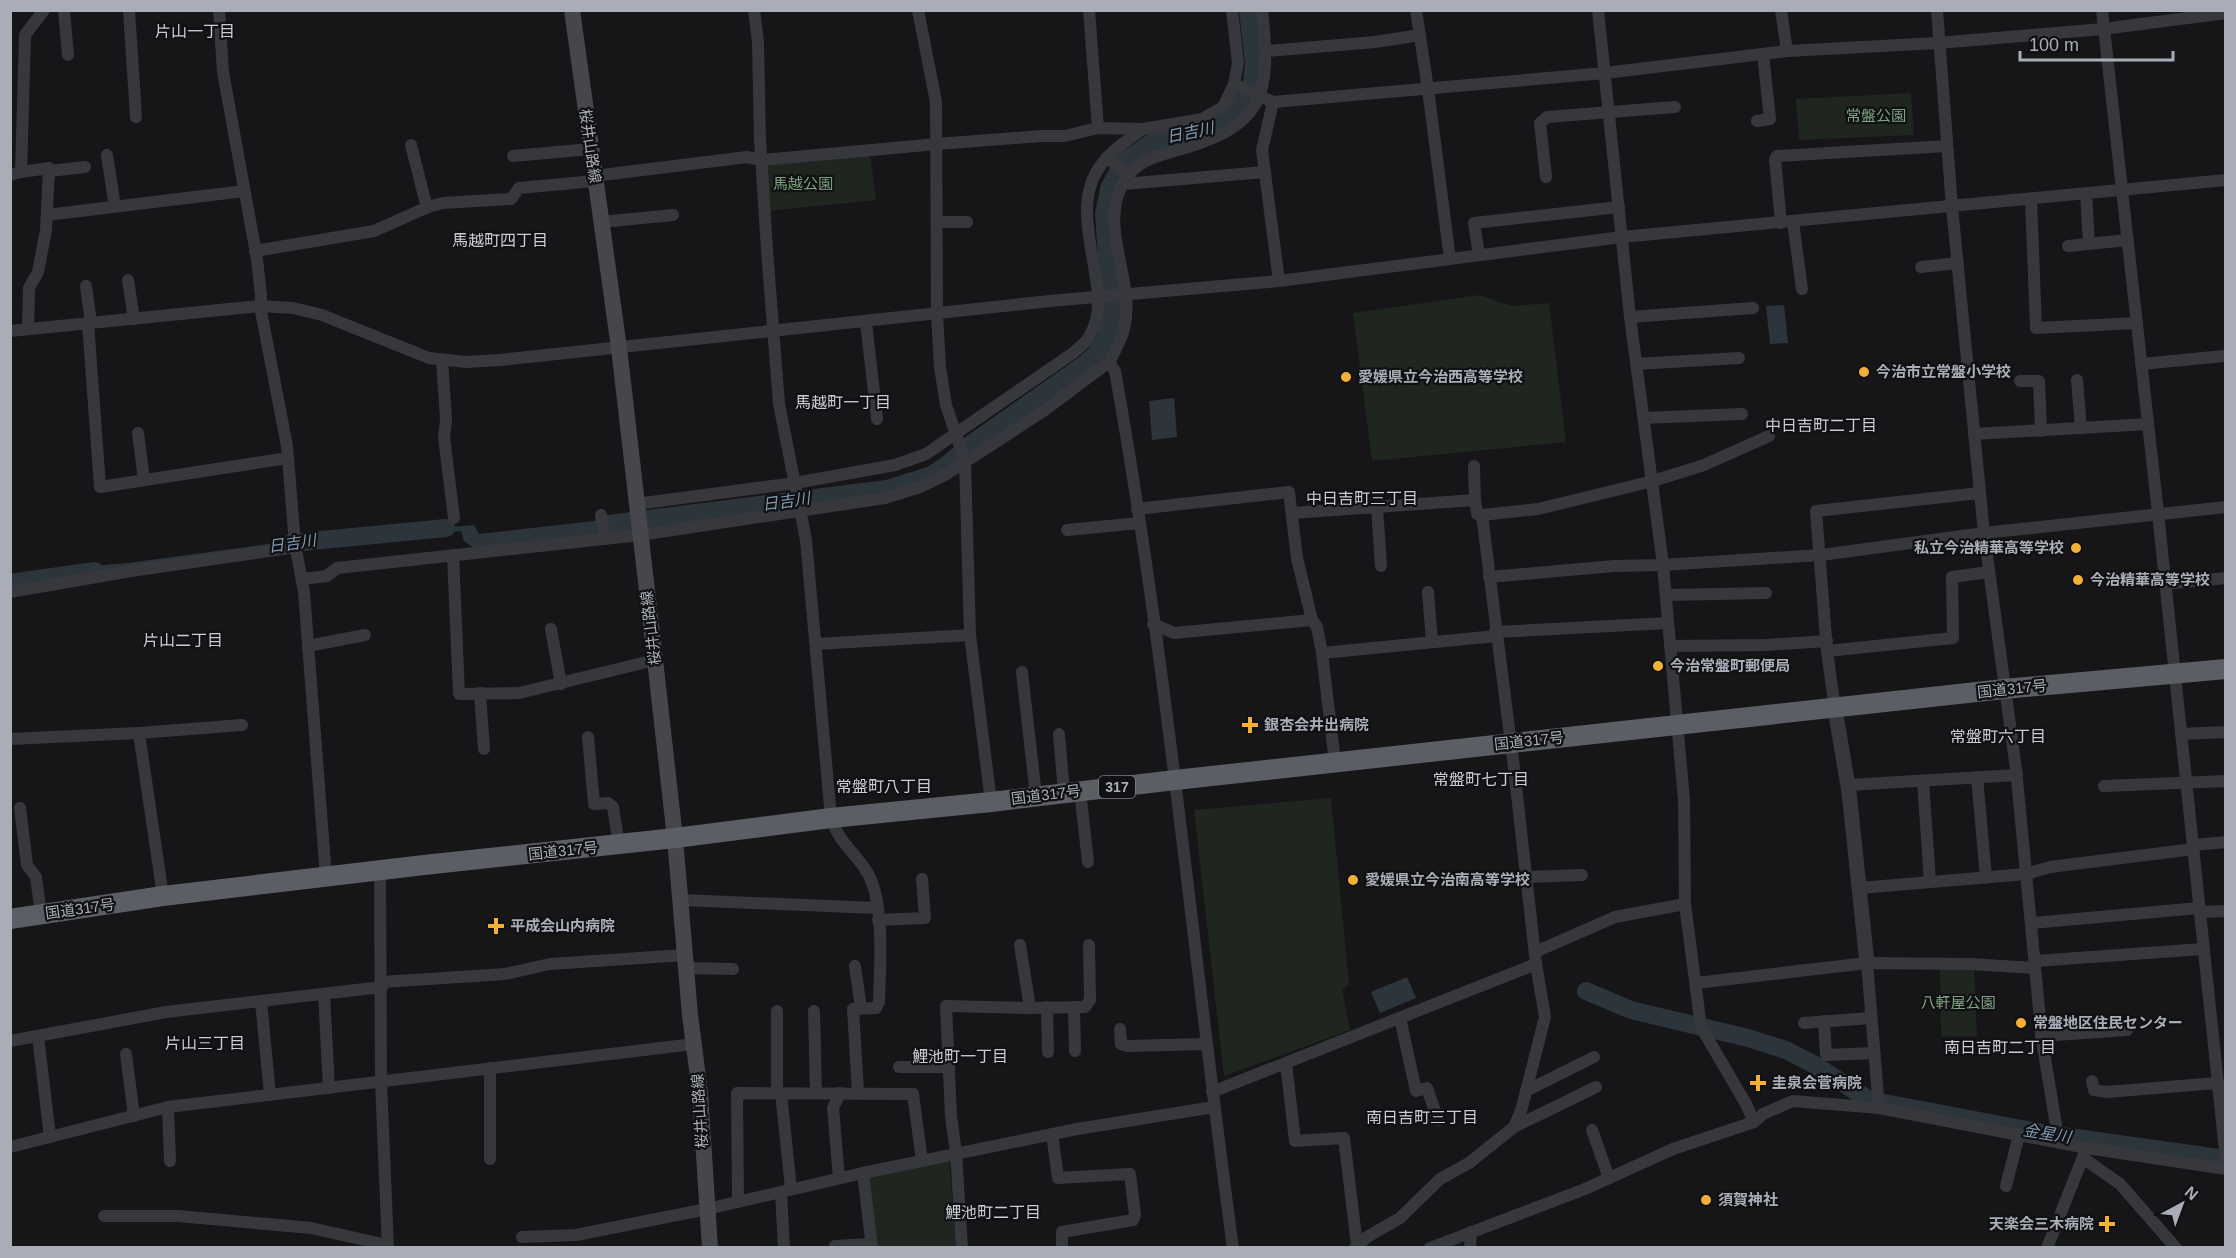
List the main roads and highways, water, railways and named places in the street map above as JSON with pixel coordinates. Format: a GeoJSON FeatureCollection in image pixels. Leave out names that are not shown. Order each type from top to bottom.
{"type":"FeatureCollection","features":[{"type":"Feature","properties":{"kind":"highway","name":"国道317号"},"geometry":{"type":"LineString","coordinates":[[10,919],[163,896],[619,845],[831,818],[2004,689],[2226,669]]}},
{"type":"Feature","properties":{"kind":"main road","name":"桜井山路線"},"geometry":{"type":"LineString","coordinates":[[572,10],[619,348],[675,838],[700,1093],[710,1248]]}},
{"type":"Feature","properties":{"kind":"water"},"geometry":{"type":"Polygon","coordinates":[[[1239,11],[1257,11],[1262,67],[1254,100],[1228,128],[1177,146],[1118,184],[1123,325],[1108,354],[1098,365],[1045,403],[940,474],[890,493],[654,529],[474,548],[464,541],[461,531],[285,545],[11,583],[11,579],[67,568],[128,563],[276,543],[474,525],[479,534],[594,521],[608,515],[886,480],[927,467],[1089,348],[1098,334],[1102,316],[1095,213],[1101,184],[1117,155],[1147,135],[1220,116],[1243,83],[1245,63],[1239,11]]]}},
{"type":"Feature","properties":{"kind":"water"},"geometry":{"type":"Polygon","coordinates":[[[1784,305],[1788,343],[1770,344],[1766,306],[1784,305]]]}},
{"type":"Feature","properties":{"kind":"water"},"geometry":{"type":"Polygon","coordinates":[[[1174,398],[1177,437],[1152,440],[1149,401],[1174,398]]]}},
{"type":"Feature","properties":{"kind":"water"},"geometry":{"type":"Polygon","coordinates":[[[1407,977],[1416,998],[1380,1013],[1371,992],[1407,977]]]}},
{"type":"Feature","properties":{"kind":"waterway","name":"日吉川"},"geometry":{"type":"LineString","coordinates":[[291,543],[446,528]]}},
{"type":"Feature","properties":{"kind":"waterway","name":"日吉川"},"geometry":{"type":"LineString","coordinates":[[10,583],[95,571]]}},
{"type":"Feature","properties":{"kind":"waterway","name":"金星川"},"geometry":{"type":"LineString","coordinates":[[1586,991],[1631,1010],[1748,1038],[1786,1050],[1815,1065],[1869,1100],[2047,1134],[2226,1159]]}},
{"type":"Feature","properties":{"kind":"place","name":"今治市立常盤小学校"},"geometry":{"type":"Point","coordinates":[1864,372]}},
{"type":"Feature","properties":{"kind":"place","name":"愛媛県立今治西高等学校"},"geometry":{"type":"Point","coordinates":[1346,377]}},
{"type":"Feature","properties":{"kind":"place","name":"私立今治精華高等学校"},"geometry":{"type":"Point","coordinates":[2076,548]}},
{"type":"Feature","properties":{"kind":"place","name":"今治精華高等学校"},"geometry":{"type":"Point","coordinates":[2078,580]}},
{"type":"Feature","properties":{"kind":"place","name":"今治常盤町郵便局"},"geometry":{"type":"Point","coordinates":[1658,666]}},
{"type":"Feature","properties":{"kind":"place","name":"銀杏会井出病院"},"geometry":{"type":"Point","coordinates":[1250,725]}},
{"type":"Feature","properties":{"kind":"place","name":"愛媛県立今治南高等学校"},"geometry":{"type":"Point","coordinates":[1353,880]}},
{"type":"Feature","properties":{"kind":"place","name":"平成会山内病院"},"geometry":{"type":"Point","coordinates":[496,926]}},
{"type":"Feature","properties":{"kind":"place","name":"常盤地区住民センター"},"geometry":{"type":"Point","coordinates":[2021,1023]}},
{"type":"Feature","properties":{"kind":"place","name":"圭泉会菅病院"},"geometry":{"type":"Point","coordinates":[1758,1083]}},
{"type":"Feature","properties":{"kind":"place","name":"須賀神社"},"geometry":{"type":"Point","coordinates":[1706,1200]}},
{"type":"Feature","properties":{"kind":"place","name":"天楽会三木病院"},"geometry":{"type":"Point","coordinates":[2107,1224]}},
{"type":"Feature","properties":{"kind":"district","name":"片山一丁目"},"geometry":{"type":"Point","coordinates":[195,31]}},
{"type":"Feature","properties":{"kind":"district","name":"馬越町四丁目"},"geometry":{"type":"Point","coordinates":[500,240]}},
{"type":"Feature","properties":{"kind":"district","name":"馬越町一丁目"},"geometry":{"type":"Point","coordinates":[843,402]}},
{"type":"Feature","properties":{"kind":"district","name":"中日吉町二丁目"},"geometry":{"type":"Point","coordinates":[1821,425]}},
{"type":"Feature","properties":{"kind":"district","name":"中日吉町三丁目"},"geometry":{"type":"Point","coordinates":[1362,498]}},
{"type":"Feature","properties":{"kind":"district","name":"片山二丁目"},"geometry":{"type":"Point","coordinates":[183,640]}},
{"type":"Feature","properties":{"kind":"district","name":"常盤町六丁目"},"geometry":{"type":"Point","coordinates":[1998,736]}},
{"type":"Feature","properties":{"kind":"district","name":"常盤町七丁目"},"geometry":{"type":"Point","coordinates":[1481,779]}},
{"type":"Feature","properties":{"kind":"district","name":"常盤町八丁目"},"geometry":{"type":"Point","coordinates":[884,786]}},
{"type":"Feature","properties":{"kind":"district","name":"片山三丁目"},"geometry":{"type":"Point","coordinates":[205,1043]}},
{"type":"Feature","properties":{"kind":"district","name":"南日吉町二丁目"},"geometry":{"type":"Point","coordinates":[2000,1047]}},
{"type":"Feature","properties":{"kind":"district","name":"鯉池町一丁目"},"geometry":{"type":"Point","coordinates":[960,1056]}},
{"type":"Feature","properties":{"kind":"district","name":"南日吉町三丁目"},"geometry":{"type":"Point","coordinates":[1422,1117]}},
{"type":"Feature","properties":{"kind":"district","name":"鯉池町二丁目"},"geometry":{"type":"Point","coordinates":[993,1212]}},
{"type":"Feature","properties":{"kind":"park label","name":"常盤公園"},"geometry":{"type":"Point","coordinates":[1876,116]}},
{"type":"Feature","properties":{"kind":"park label","name":"馬越公園"},"geometry":{"type":"Point","coordinates":[803,184]}},
{"type":"Feature","properties":{"kind":"park label","name":"八軒屋公園"},"geometry":{"type":"Point","coordinates":[1958,1003]}}]}
